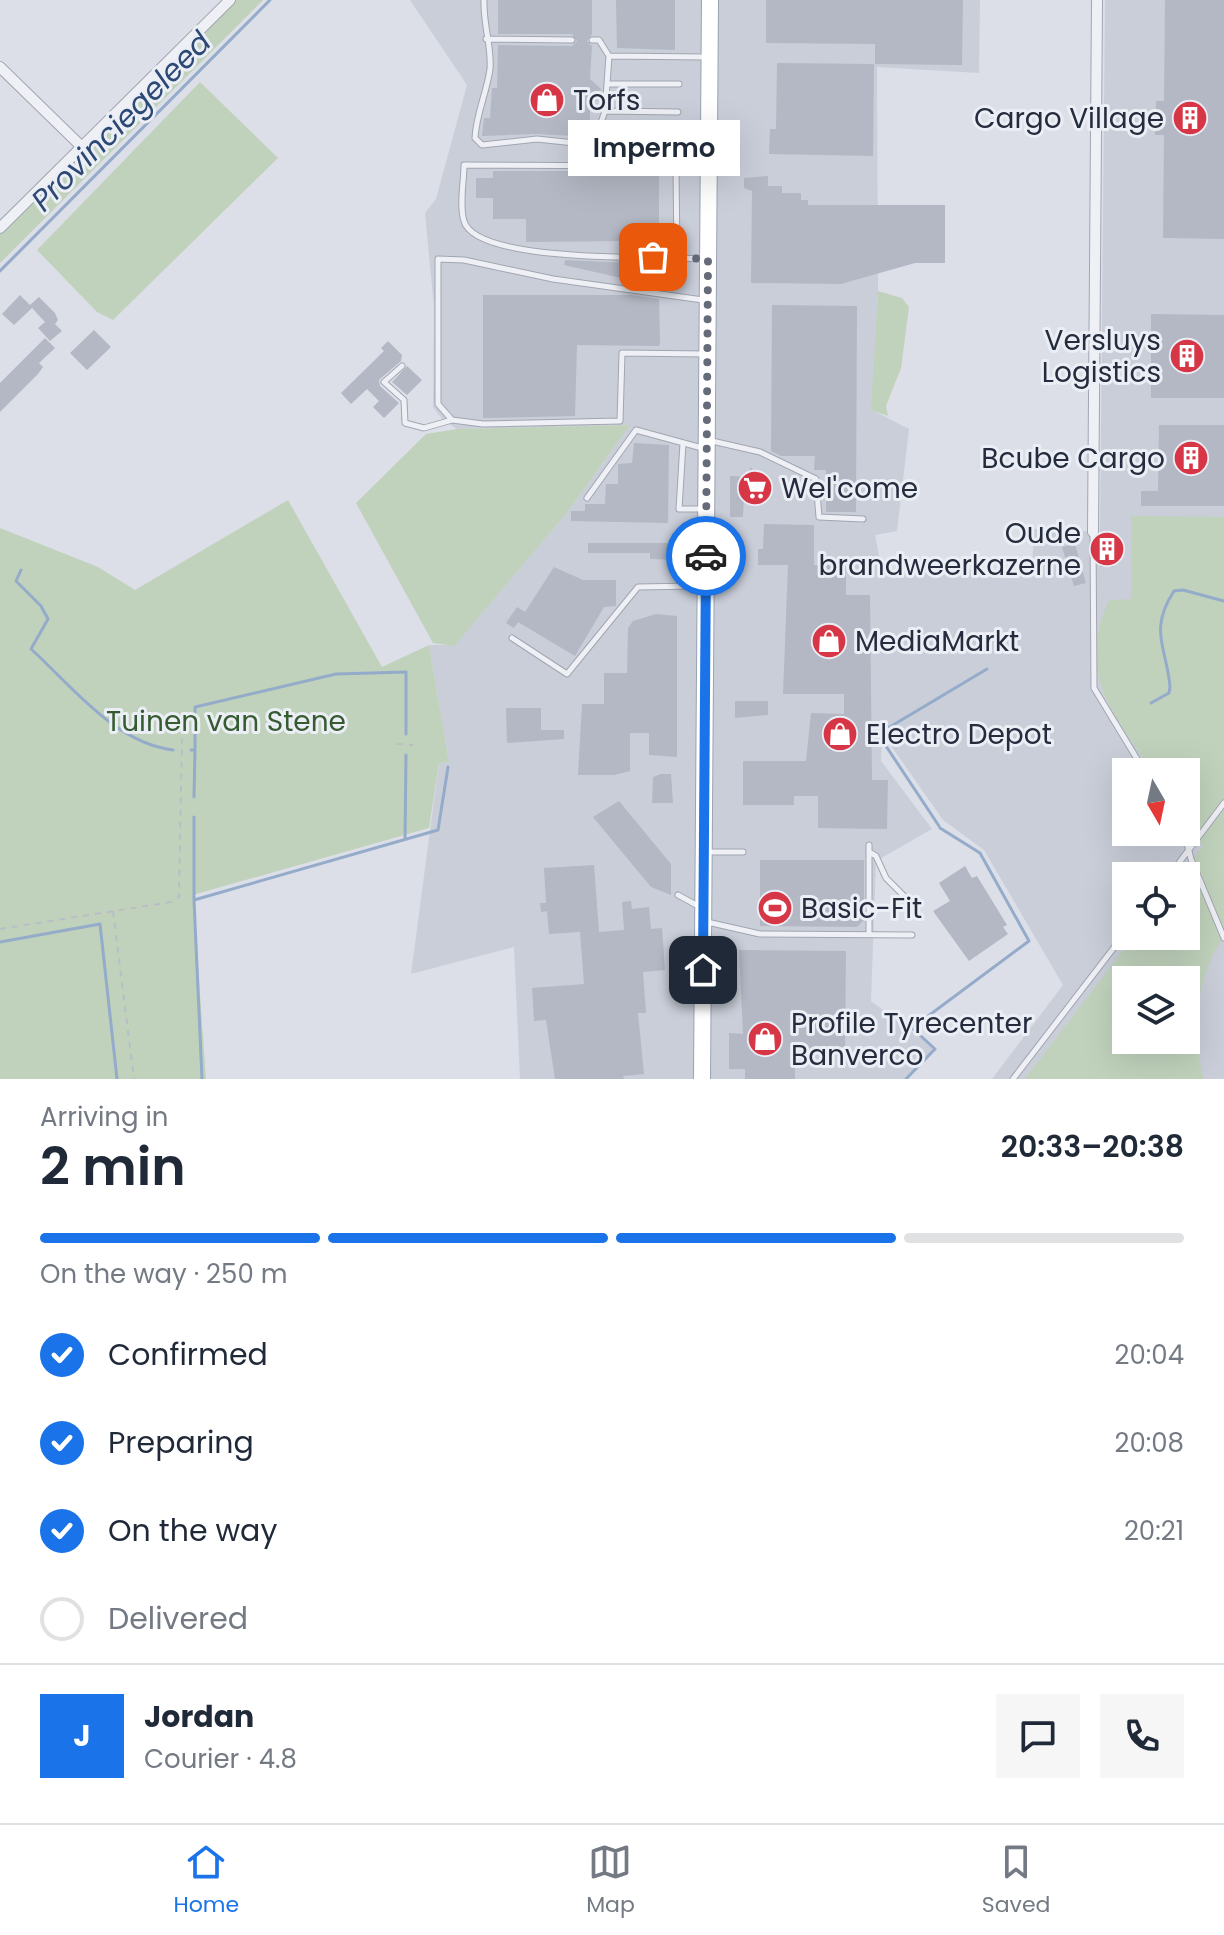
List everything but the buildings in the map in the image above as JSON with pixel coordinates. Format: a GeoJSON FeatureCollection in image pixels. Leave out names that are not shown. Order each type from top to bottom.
{"type":"FeatureCollection","features":[{"type":"Feature","properties":{"kind":"main road"},"geometry":{"type":"LineString","coordinates":[[702,1079],[710,0]]}},
{"type":"Feature","properties":{"kind":"street"},"geometry":{"type":"LineString","coordinates":[[0,228],[230,0]]}},
{"type":"Feature","properties":{"kind":"street"},"geometry":{"type":"LineString","coordinates":[[1093,532],[1097,0]]}},
{"type":"Feature","properties":{"kind":"street"},"geometry":{"type":"LineString","coordinates":[[0,67],[82,147]]}},
{"type":"Feature","properties":{"kind":"lane"},"geometry":{"type":"LineString","coordinates":[[484,0],[490,70],[475,138],[482,145],[537,139],[593,145],[605,111],[609,56],[599,40],[592,40]]}},
{"type":"Feature","properties":{"kind":"lane"},"geometry":{"type":"LineString","coordinates":[[486,39],[572,40]]}},
{"type":"Feature","properties":{"kind":"lane"},"geometry":{"type":"LineString","coordinates":[[609,56],[697,55],[710,59]]}},
{"type":"Feature","properties":{"kind":"lane"},"geometry":{"type":"LineString","coordinates":[[608,84],[679,84]]}},
{"type":"Feature","properties":{"kind":"lane"},"geometry":{"type":"LineString","coordinates":[[605,111],[678,112]]}},
{"type":"Feature","properties":{"kind":"lane"},"geometry":{"type":"LineString","coordinates":[[708,259],[538,253],[476,238],[464,222],[464,165],[676,166],[709,161]]}},
{"type":"Feature","properties":{"kind":"lane"},"geometry":{"type":"LineString","coordinates":[[676,166],[677,258]]}},
{"type":"Feature","properties":{"kind":"lane"},"geometry":{"type":"LineString","coordinates":[[452,420],[438,404],[438,259],[464,260],[553,279],[708,300]]}},
{"type":"Feature","properties":{"kind":"lane"},"geometry":{"type":"LineString","coordinates":[[402,366],[384,382],[404,400],[405,423],[424,428],[452,420],[483,424],[620,421],[622,353],[707,354]]}},
{"type":"Feature","properties":{"kind":"lane"},"geometry":{"type":"LineString","coordinates":[[587,498],[636,430],[683,443],[760,452],[816,479],[819,517],[863,519]]}},
{"type":"Feature","properties":{"kind":"lane"},"geometry":{"type":"LineString","coordinates":[[683,443],[679,509],[706,509]]}},
{"type":"Feature","properties":{"kind":"lane"},"geometry":{"type":"LineString","coordinates":[[1093,532],[1094,688],[1136,758]]}},
{"type":"Feature","properties":{"kind":"lane"},"geometry":{"type":"LineString","coordinates":[[512,638],[567,674],[638,587],[694,586],[705,592]]}},
{"type":"Feature","properties":{"kind":"lane"},"geometry":{"type":"LineString","coordinates":[[1180,862],[1224,803]]}},
{"type":"Feature","properties":{"kind":"lane"},"geometry":{"type":"LineString","coordinates":[[1190,848],[1191,859],[1224,938]]}},
{"type":"Feature","properties":{"kind":"lane"},"geometry":{"type":"LineString","coordinates":[[869,934],[869,849],[876,856],[886,878],[909,901]]}},
{"type":"Feature","properties":{"kind":"lane"},"geometry":{"type":"LineString","coordinates":[[704,852],[743,852]]}},
{"type":"Feature","properties":{"kind":"lane"},"geometry":{"type":"LineString","coordinates":[[678,895],[704,916],[760,934],[912,935]]}},
{"type":"Feature","properties":{"kind":"lane"},"geometry":{"type":"LineString","coordinates":[[1013,1079],[1112,950]]}},
{"type":"Feature","properties":{"kind":"path"},"geometry":{"type":"LineString","coordinates":[[0,929],[171,902],[179,897],[182,739]]}},
{"type":"Feature","properties":{"kind":"path"},"geometry":{"type":"LineString","coordinates":[[397,744],[413,745]]}},
{"type":"Feature","properties":{"kind":"path"},"geometry":{"type":"LineString","coordinates":[[113,910],[134,1079]]}},
{"type":"Feature","properties":{"kind":"shaded area"},"geometry":{"type":"Polygon","coordinates":[[[410,0],[980,0],[979,73],[877,67],[878,291],[872,410],[909,429],[897,531],[875,535],[882,570],[1032,570],[1034,529],[1100,532],[1105,0],[1224,0],[1224,1079],[992,1079],[1063,985],[984,850],[943,820],[882,733],[881,761],[932,829],[876,861],[871,1001],[935,1049],[906,1079],[520,1079],[514,947],[411,974],[439,763],[449,762],[429,645],[454,645],[566,514],[630,425],[457,429],[443,420],[433,407],[434,307],[425,213],[436,199],[467,85],[410,0]]]}},
{"type":"Feature","properties":{"kind":"green space"},"geometry":{"type":"Polygon","coordinates":[[[236,0],[263,0],[0,263],[0,234],[236,0]]]}},
{"type":"Feature","properties":{"kind":"green space"},"geometry":{"type":"Polygon","coordinates":[[[200,82],[278,158],[113,320],[97,312],[37,250],[200,82]]]}},
{"type":"Feature","properties":{"kind":"green space"},"geometry":{"type":"Polygon","coordinates":[[[878,291],[902,298],[909,307],[901,368],[886,406],[888,416],[871,410],[878,291]]]}},
{"type":"Feature","properties":{"kind":"green space"},"geometry":{"type":"Polygon","coordinates":[[[630,425],[566,514],[454,646],[433,643],[356,503],[426,434],[457,429],[630,425]]]}},
{"type":"Feature","properties":{"kind":"green space","name":"Tuinen van Stene"},"geometry":{"type":"Polygon","coordinates":[[[288,500],[382,667],[429,645],[449,762],[439,763],[429,828],[193,895],[206,1079],[0,1079],[0,528],[98,567],[135,590],[288,500]]]}},
{"type":"Feature","properties":{"kind":"green space"},"geometry":{"type":"Polygon","coordinates":[[[1131,516],[1224,517],[1224,936],[1207,969],[1200,996],[1200,966],[1112,966],[1112,1054],[1199,1054],[1204,1079],[1025,1079],[1123,950],[1200,950],[1200,862],[1191,862],[1203,846],[1200,842],[1200,758],[1143,758],[1124,731],[1103,692],[1097,671],[1099,626],[1109,600],[1131,599],[1131,516]]]}},
{"type":"Feature","properties":{"kind":"waterway","name":"Provinciegeleed"},"geometry":{"type":"LineString","coordinates":[[0,271],[270,0]]}},
{"type":"Feature","properties":{"kind":"waterway"},"geometry":{"type":"LineString","coordinates":[[21,570],[16,581],[41,606],[48,619],[31,649],[113,725],[152,745],[173,750]]}},
{"type":"Feature","properties":{"kind":"waterway"},"geometry":{"type":"LineString","coordinates":[[1151,703],[1169,693],[1161,629],[1166,605],[1174,591],[1183,590],[1224,601]]}},
{"type":"Feature","properties":{"kind":"waterway"},"geometry":{"type":"LineString","coordinates":[[939,826],[878,734],[987,669]]}},
{"type":"Feature","properties":{"kind":"waterway"},"geometry":{"type":"LineString","coordinates":[[191,750],[195,750],[195,707],[336,674],[406,672],[406,734]]}},
{"type":"Feature","properties":{"kind":"waterway"},"geometry":{"type":"LineString","coordinates":[[194,797],[195,750]]}},
{"type":"Feature","properties":{"kind":"waterway"},"geometry":{"type":"LineString","coordinates":[[405,839],[406,755]]}},
{"type":"Feature","properties":{"kind":"waterway"},"geometry":{"type":"LineString","coordinates":[[202,1079],[194,900],[438,830],[448,767]]}},
{"type":"Feature","properties":{"kind":"waterway"},"geometry":{"type":"LineString","coordinates":[[194,817],[194,900]]}},
{"type":"Feature","properties":{"kind":"waterway"},"geometry":{"type":"LineString","coordinates":[[906,1079],[935,1049],[912,1028],[1029,941],[980,853],[940,828]]}},
{"type":"Feature","properties":{"kind":"waterway"},"geometry":{"type":"LineString","coordinates":[[0,942],[100,924],[117,1079]]}},
{"type":"Feature","properties":{"kind":"way so far"},"geometry":{"type":"LineString","coordinates":[[653,257],[708,259],[706,556]]}},
{"type":"Feature","properties":{"kind":"place","name":"Torfs"},"geometry":{"type":"Point","coordinates":[547,100]}},
{"type":"Feature","properties":{"kind":"place","name":"Cargo Village"},"geometry":{"type":"Point","coordinates":[1190,118]}},
{"type":"Feature","properties":{"kind":"place","name":"Impermo"},"geometry":{"type":"Point","coordinates":[653,257]}},
{"type":"Feature","properties":{"kind":"place","name":"Versluys Logistics"},"geometry":{"type":"Point","coordinates":[1187,356]}},
{"type":"Feature","properties":{"kind":"place","name":"Bcube Cargo"},"geometry":{"type":"Point","coordinates":[1191,458]}},
{"type":"Feature","properties":{"kind":"place","name":"Wel'come"},"geometry":{"type":"Point","coordinates":[755,488]}},
{"type":"Feature","properties":{"kind":"place","name":"Oude brandweerkazerne"},"geometry":{"type":"Point","coordinates":[1107,549]}},
{"type":"Feature","properties":{"kind":"place","name":"MediaMarkt"},"geometry":{"type":"Point","coordinates":[829,641]}},
{"type":"Feature","properties":{"kind":"place","name":"Electro Depot"},"geometry":{"type":"Point","coordinates":[840,734]}},
{"type":"Feature","properties":{"kind":"place","name":"Basic-Fit"},"geometry":{"type":"Point","coordinates":[775,908]}},
{"type":"Feature","properties":{"kind":"place","name":"Profile Tyrecenter Banverco"},"geometry":{"type":"Point","coordinates":[765,1039]}},
{"type":"Feature","properties":{"kind":"route"},"geometry":{"type":"LineString","coordinates":[[703,970],[706,556]]}}]}
